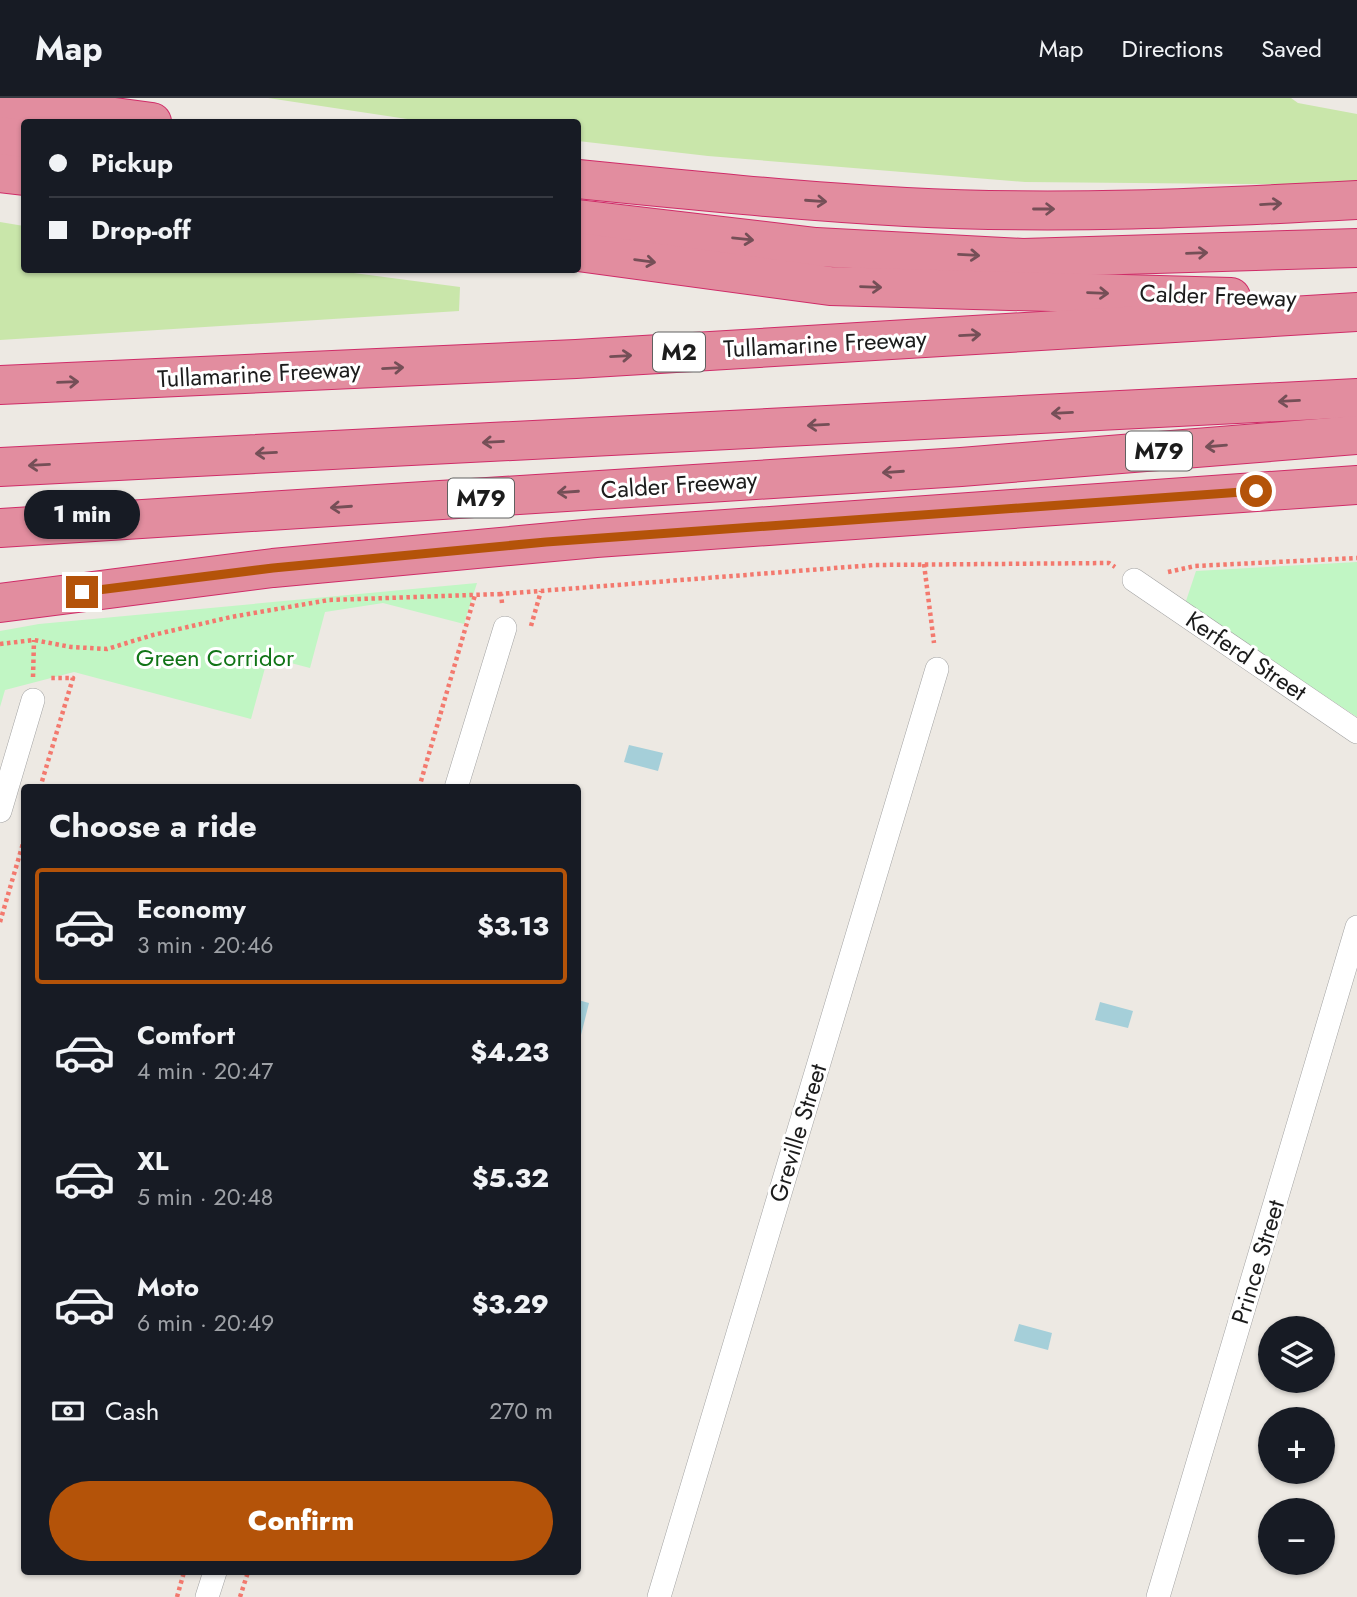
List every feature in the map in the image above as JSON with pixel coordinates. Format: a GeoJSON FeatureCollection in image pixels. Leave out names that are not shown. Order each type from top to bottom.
{"type":"FeatureCollection","features":[{"type":"Feature","properties":{"kind":"highway"},"geometry":{"type":"LineString","coordinates":[[0,102],[129,119]]}},
{"type":"Feature","properties":{"kind":"highway"},"geometry":{"type":"LineString","coordinates":[[0,136],[21,139]]}},
{"type":"Feature","properties":{"kind":"highway"},"geometry":{"type":"LineString","coordinates":[[0,173],[21,176]]}},
{"type":"Feature","properties":{"kind":"highway"},"geometry":{"type":"LineString","coordinates":[[581,179],[920,207],[1213,207],[1357,200]]}},
{"type":"Feature","properties":{"kind":"highway"},"geometry":{"type":"LineString","coordinates":[[581,219],[816,247],[1023,258],[1357,248]]}},
{"type":"Feature","properties":{"kind":"highway","name":"Calder Freeway"},"geometry":{"type":"LineString","coordinates":[[581,252],[830,286],[1357,300]]}},
{"type":"Feature","properties":{"kind":"highway","name":"Tullamarine Freeway"},"geometry":{"type":"LineString","coordinates":[[0,385],[590,358],[1357,312]]}},
{"type":"Feature","properties":{"kind":"highway"},"geometry":{"type":"LineString","coordinates":[[0,467],[1357,398]]}},
{"type":"Feature","properties":{"kind":"highway","name":"Calder Freeway"},"geometry":{"type":"LineString","coordinates":[[0,528],[961,467],[1357,435]]}},
{"type":"Feature","properties":{"kind":"highway"},"geometry":{"type":"LineString","coordinates":[[0,603],[273,568],[596,538],[1181,495],[1357,485]]}},
{"type":"Feature","properties":{"kind":"highway"},"geometry":{"type":"LineString","coordinates":[[0,582],[273,568]]}},
{"type":"Feature","properties":{"kind":"street","name":"Kerferd Street"},"geometry":{"type":"LineString","coordinates":[[1134,580],[1357,732]]}},
{"type":"Feature","properties":{"kind":"street"},"geometry":{"type":"LineString","coordinates":[[457,784],[505,628]]}},
{"type":"Feature","properties":{"kind":"street","name":"Greville Street"},"geometry":{"type":"LineString","coordinates":[[659,1597],[937,669]]}},
{"type":"Feature","properties":{"kind":"street"},"geometry":{"type":"LineString","coordinates":[[0,811],[33,700]]}},
{"type":"Feature","properties":{"kind":"street","name":"Prince Street"},"geometry":{"type":"LineString","coordinates":[[1158,1597],[1357,927]]}},
{"type":"Feature","properties":{"kind":"street"},"geometry":{"type":"LineString","coordinates":[[207,1597],[214,1575]]}},
{"type":"Feature","properties":{"kind":"path"},"geometry":{"type":"LineString","coordinates":[[0,644],[34,639],[71,647],[107,649],[231,617],[329,600],[501,594],[874,565],[1109,563],[1134,580],[1195,566],[1357,558]]}},
{"type":"Feature","properties":{"kind":"path"},"geometry":{"type":"LineString","coordinates":[[924,564],[937,669]]}},
{"type":"Feature","properties":{"kind":"path"},"geometry":{"type":"LineString","coordinates":[[501,594],[505,628]]}},
{"type":"Feature","properties":{"kind":"path"},"geometry":{"type":"LineString","coordinates":[[420,784],[475,595]]}},
{"type":"Feature","properties":{"kind":"path"},"geometry":{"type":"LineString","coordinates":[[33,700],[34,639]]}},
{"type":"Feature","properties":{"kind":"path"},"geometry":{"type":"LineString","coordinates":[[0,922],[21,850]]}},
{"type":"Feature","properties":{"kind":"path"},"geometry":{"type":"LineString","coordinates":[[177,1597],[183,1575]]}},
{"type":"Feature","properties":{"kind":"path"},"geometry":{"type":"LineString","coordinates":[[240,1597],[247,1575]]}},
{"type":"Feature","properties":{"kind":"green space"},"geometry":{"type":"Polygon","coordinates":[[[268,98],[1291,98],[1298,103],[1357,114],[1357,185],[1025,182],[708,156],[581,141],[581,119],[407,119],[268,98]]]}},
{"type":"Feature","properties":{"kind":"green space"},"geometry":{"type":"Polygon","coordinates":[[[0,222],[21,226],[21,273],[354,273],[460,287],[459,311],[0,340],[0,222]]]}},
{"type":"Feature","properties":{"kind":"green space"},"geometry":{"type":"Polygon","coordinates":[[[1357,562],[1357,717],[1185,604],[1196,571],[1357,562]]]}},
{"type":"Feature","properties":{"kind":"green space","name":"Green Corridor"},"geometry":{"type":"Polygon","coordinates":[[[477,583],[464,624],[383,603],[325,612],[310,668],[268,657],[251,719],[74,672],[5,690],[0,707],[0,631],[39,624],[477,583]]]}},
{"type":"Feature","properties":{"kind":"water"},"geometry":{"type":"Polygon","coordinates":[[[629,745],[663,753],[658,771],[624,762],[629,745]]]}},
{"type":"Feature","properties":{"kind":"water"},"geometry":{"type":"Polygon","coordinates":[[[581,1001],[589,1003],[581,1035],[581,1001]]]}},
{"type":"Feature","properties":{"kind":"water"},"geometry":{"type":"Polygon","coordinates":[[[1100,1002],[1133,1011],[1128,1028],[1095,1020],[1100,1002]]]}},
{"type":"Feature","properties":{"kind":"water"},"geometry":{"type":"Polygon","coordinates":[[[1019,1324],[1052,1333],[1048,1350],[1014,1341],[1019,1324]]]}},
{"type":"Feature","properties":{"kind":"route"},"geometry":{"type":"LineString","coordinates":[[82,592],[273,568],[546,542],[1256,491]]}}]}
